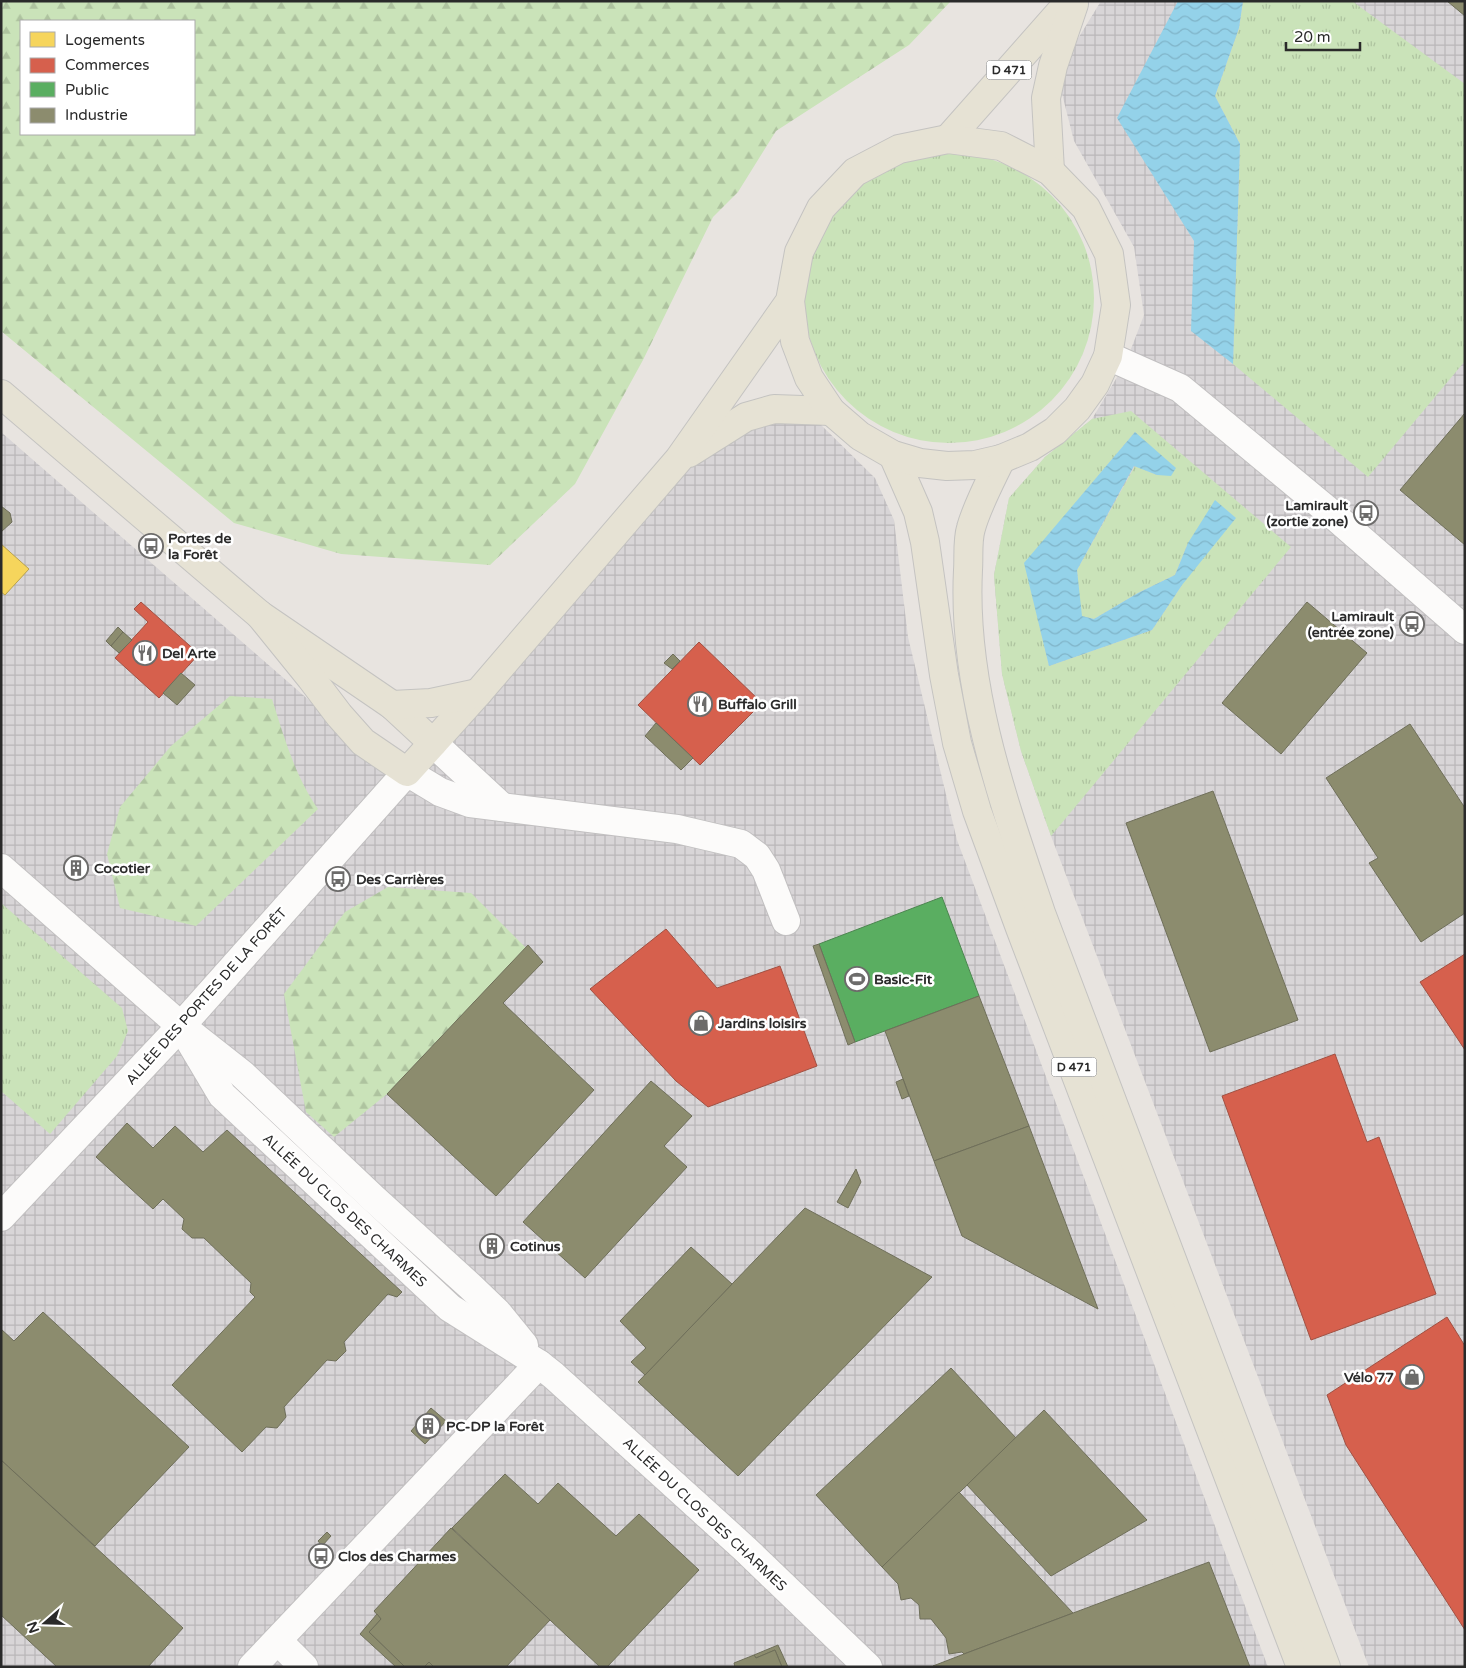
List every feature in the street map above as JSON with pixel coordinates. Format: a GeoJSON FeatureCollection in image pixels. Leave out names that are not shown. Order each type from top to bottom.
{"type":"FeatureCollection","features":[{"type":"Feature","properties":{"kind":"main road","name":"D 471"},"geometry":{"type":"LineString","coordinates":[[948,140],[1070,1]]}},
{"type":"Feature","properties":{"kind":"main road","name":"D 471"},"geometry":{"type":"LineString","coordinates":[[1050,171],[1046,98],[1053,66],[1075,1]]}},
{"type":"Feature","properties":{"kind":"main road"},"geometry":{"type":"LineString","coordinates":[[948,140],[1001,146],[1050,171],[1086,208],[1109,254],[1116,305],[1108,356],[1095,384],[1077,409],[1055,431],[1030,447],[1002,459],[975,465],[947,466],[920,462],[893,454],[860,436],[831,410],[809,378],[795,340],[790,301],[798,252],[821,208],[855,172],[899,149],[948,140]]}},
{"type":"Feature","properties":{"kind":"main road"},"geometry":{"type":"LineString","coordinates":[[260,615],[339,715],[363,742],[407,772],[478,693],[679,459],[790,301]]}},
{"type":"Feature","properties":{"kind":"main road"},"geometry":{"type":"LineString","coordinates":[[1,394],[260,615],[392,705],[433,743]]}},
{"type":"Feature","properties":{"kind":"main road"},"geometry":{"type":"LineString","coordinates":[[679,459],[746,417],[774,409],[831,410]]}},
{"type":"Feature","properties":{"kind":"main road","name":"D 471"},"geometry":{"type":"LineString","coordinates":[[893,454],[918,512],[925,542],[944,675],[957,743],[978,811],[1020,928],[1301,1667]]}},
{"type":"Feature","properties":{"kind":"main road","name":"D 471"},"geometry":{"type":"LineString","coordinates":[[1002,459],[970,530],[967,595],[973,666],[985,727],[1004,802],[1040,913],[1326,1667]]}},
{"type":"Feature","properties":{"kind":"main road"},"geometry":{"type":"LineString","coordinates":[[392,705],[431,703],[478,693]]}},
{"type":"Feature","properties":{"kind":"street"},"geometry":{"type":"LineString","coordinates":[[1108,356],[1180,388],[1332,514],[1465,630]]}},
{"type":"Feature","properties":{"kind":"street"},"geometry":{"type":"LineString","coordinates":[[433,743],[502,807]]}},
{"type":"Feature","properties":{"kind":"street"},"geometry":{"type":"LineString","coordinates":[[407,772],[440,792],[470,803],[677,829],[741,844],[757,856],[766,870],[786,921]]}},
{"type":"Feature","properties":{"kind":"street","name":"ALLÉE DES PORTES DE LA FORÊT"},"geometry":{"type":"LineString","coordinates":[[1,1217],[181,1026],[407,772]]}},
{"type":"Feature","properties":{"kind":"street","name":"ALLÉE DU CLOS DES CHARMES"},"geometry":{"type":"LineString","coordinates":[[1,868],[181,1026],[242,1074],[497,1312],[539,1364],[746,1549],[868,1667]]}},
{"type":"Feature","properties":{"kind":"street"},"geometry":{"type":"LineString","coordinates":[[252,1667],[539,1364]]}},
{"type":"Feature","properties":{"kind":"street"},"geometry":{"type":"LineString","coordinates":[[278,1641],[304,1667]]}},
{"type":"Feature","properties":{"kind":"shaded area"},"geometry":{"type":"Polygon","coordinates":[[[1101,1],[1465,1],[1465,1667],[1369,1667],[1051,836],[1021,751],[1002,674],[994,575],[1009,498],[1045,457],[1092,419],[1126,362],[1144,315],[1134,247],[1074,141],[1060,86],[1074,45],[1101,1]]]}},
{"type":"Feature","properties":{"kind":"shaded area"},"geometry":{"type":"Polygon","coordinates":[[[817,421],[875,478],[894,520],[908,637],[957,840],[1268,1667],[1,1667],[1,432],[411,789],[679,477],[743,423],[817,421]]]}},
{"type":"Feature","properties":{"kind":"green space"},"geometry":{"type":"Polygon","coordinates":[[[1,1],[951,1],[909,45],[776,131],[738,192],[713,217],[643,360],[575,484],[490,565],[341,554],[234,523],[1,331],[1,1]]]}},
{"type":"Feature","properties":{"kind":"green space"},"geometry":{"type":"Polygon","coordinates":[[[1243,1],[1352,1],[1465,84],[1465,361],[1368,477],[1233,364],[1240,144],[1215,96],[1239,28],[1243,1]]]}},
{"type":"Feature","properties":{"kind":"green space"},"geometry":{"type":"Polygon","coordinates":[[[963,153],[991,159],[1018,170],[1052,195],[1070,217],[1083,242],[1092,270],[1094,298],[1092,326],[1083,354],[1070,379],[1052,401],[1030,419],[1005,432],[977,441],[935,443],[907,437],[880,426],[846,401],[828,379],[815,354],[806,326],[804,284],[810,256],[821,229],[846,195],[868,177],[893,164],[921,155],[963,153]]]}},
{"type":"Feature","properties":{"kind":"green space"},"geometry":{"type":"Polygon","coordinates":[[[1131,411],[1291,547],[1051,836],[1021,751],[1002,674],[994,575],[1009,498],[1045,457],[1092,419],[1131,411]],[[1135,432],[1025,563],[1049,666],[1152,630],[1182,585],[1188,543],[1175,575],[1138,593],[1094,619],[1081,616],[1077,570],[1135,466],[1157,475],[1135,432]]]}},
{"type":"Feature","properties":{"kind":"green space"},"geometry":{"type":"Polygon","coordinates":[[[230,696],[272,699],[297,770],[318,809],[196,926],[120,908],[107,854],[120,807],[171,746],[230,696]]]}},
{"type":"Feature","properties":{"kind":"green space"},"geometry":{"type":"Polygon","coordinates":[[[388,887],[471,893],[526,948],[387,1094],[334,1137],[306,1112],[284,994],[345,912],[388,887]]]}},
{"type":"Feature","properties":{"kind":"green space"},"geometry":{"type":"Polygon","coordinates":[[[1,903],[122,1008],[128,1031],[117,1056],[50,1134],[1,1091],[1,903]]]}},
{"type":"Feature","properties":{"kind":"water"},"geometry":{"type":"Polygon","coordinates":[[[1178,1],[1243,1],[1239,28],[1215,96],[1240,144],[1233,364],[1191,331],[1194,241],[1117,118],[1178,1]]]}},
{"type":"Feature","properties":{"kind":"water"},"geometry":{"type":"Polygon","coordinates":[[[1135,432],[1176,468],[1171,476],[1157,475],[1134,466],[1077,570],[1082,616],[1094,619],[1138,593],[1175,575],[1188,543],[1215,500],[1236,518],[1182,585],[1152,630],[1049,666],[1024,563],[1135,432]]]}},
{"type":"Feature","properties":{"kind":"building: Logements"},"geometry":{"type":"Polygon","coordinates":[[[1,544],[29,569],[5,595],[1,592],[1,544]]]}},
{"type":"Feature","properties":{"kind":"building: Commerces"},"geometry":{"type":"Polygon","coordinates":[[[141,602],[199,654],[159,698],[115,658],[148,622],[134,609],[141,602]]]}},
{"type":"Feature","properties":{"kind":"building: Commerces","name":"Buffalo Grill"},"geometry":{"type":"Polygon","coordinates":[[[699,642],[762,703],[700,765],[638,705],[699,642]]]}},
{"type":"Feature","properties":{"kind":"building: Commerces"},"geometry":{"type":"Polygon","coordinates":[[[666,929],[717,988],[780,966],[817,1066],[708,1107],[676,1081],[590,989],[666,929]]]}},
{"type":"Feature","properties":{"kind":"building: Commerces"},"geometry":{"type":"Polygon","coordinates":[[[1465,954],[1465,1050],[1420,982],[1465,954]]]}},
{"type":"Feature","properties":{"kind":"building: Commerces"},"geometry":{"type":"Polygon","coordinates":[[[1335,1054],[1367,1142],[1379,1137],[1436,1294],[1311,1340],[1222,1096],[1335,1054]]]}},
{"type":"Feature","properties":{"kind":"building: Commerces"},"geometry":{"type":"Polygon","coordinates":[[[1447,1317],[1465,1346],[1465,1630],[1346,1445],[1327,1395],[1447,1317]]]}},
{"type":"Feature","properties":{"kind":"building: Public"},"geometry":{"type":"Polygon","coordinates":[[[942,897],[979,996],[855,1042],[819,944],[942,897]]]}},
{"type":"Feature","properties":{"kind":"building: Industrie"},"geometry":{"type":"Polygon","coordinates":[[[1447,1],[1465,1],[1465,16],[1447,1]]]}},
{"type":"Feature","properties":{"kind":"building: Industrie"},"geometry":{"type":"Polygon","coordinates":[[[1465,413],[1465,545],[1400,490],[1465,413]]]}},
{"type":"Feature","properties":{"kind":"building: Industrie"},"geometry":{"type":"Polygon","coordinates":[[[1,506],[10,513],[12,522],[1,532],[1,506]]]}},
{"type":"Feature","properties":{"kind":"building: Industrie"},"geometry":{"type":"Polygon","coordinates":[[[1307,602],[1367,653],[1281,754],[1222,703],[1307,602]]]}},
{"type":"Feature","properties":{"kind":"building: Industrie"},"geometry":{"type":"Polygon","coordinates":[[[118,627],[123,632],[111,646],[106,641],[118,627]]]}},
{"type":"Feature","properties":{"kind":"building: Industrie"},"geometry":{"type":"Polygon","coordinates":[[[123,632],[132,640],[119,653],[111,646],[123,632]]]}},
{"type":"Feature","properties":{"kind":"building: Industrie"},"geometry":{"type":"Polygon","coordinates":[[[673,654],[680,661],[672,669],[664,663],[673,654]]]}},
{"type":"Feature","properties":{"kind":"building: Industrie"},"geometry":{"type":"Polygon","coordinates":[[[181,673],[195,685],[177,705],[163,693],[181,673]]]}},
{"type":"Feature","properties":{"kind":"building: Industrie"},"geometry":{"type":"Polygon","coordinates":[[[656,723],[693,758],[681,770],[645,736],[656,723]]]}},
{"type":"Feature","properties":{"kind":"building: Industrie"},"geometry":{"type":"Polygon","coordinates":[[[1410,724],[1465,808],[1465,913],[1421,942],[1369,863],[1378,858],[1326,778],[1410,724]]]}},
{"type":"Feature","properties":{"kind":"building: Industrie"},"geometry":{"type":"Polygon","coordinates":[[[1213,791],[1298,1020],[1210,1052],[1126,823],[1213,791]]]}},
{"type":"Feature","properties":{"kind":"building: Industrie","name":"Cocotier"},"geometry":{"type":"Polygon","coordinates":[[[74,860],[83,869],[77,875],[68,866],[74,860]]]}},
{"type":"Feature","properties":{"kind":"building: Industrie"},"geometry":{"type":"Polygon","coordinates":[[[819,944],[855,1042],[848,1045],[813,946],[819,944]]]}},
{"type":"Feature","properties":{"kind":"building: Industrie"},"geometry":{"type":"Polygon","coordinates":[[[528,945],[543,962],[503,1003],[594,1090],[496,1196],[387,1094],[528,945]]]}},
{"type":"Feature","properties":{"kind":"building: Industrie"},"geometry":{"type":"Polygon","coordinates":[[[979,996],[1029,1126],[934,1161],[885,1031],[979,996]]]}},
{"type":"Feature","properties":{"kind":"building: Industrie"},"geometry":{"type":"Polygon","coordinates":[[[903,1079],[909,1096],[902,1099],[896,1082],[903,1079]]]}},
{"type":"Feature","properties":{"kind":"building: Industrie"},"geometry":{"type":"Polygon","coordinates":[[[651,1081],[692,1116],[664,1146],[687,1167],[585,1278],[523,1222],[651,1081]]]}},
{"type":"Feature","properties":{"kind":"building: Industrie"},"geometry":{"type":"Polygon","coordinates":[[[127,1123],[153,1148],[175,1126],[203,1152],[227,1130],[402,1292],[397,1297],[388,1294],[344,1342],[346,1351],[336,1361],[327,1360],[284,1407],[286,1417],[277,1428],[266,1427],[242,1452],[172,1385],[255,1297],[250,1292],[251,1283],[204,1238],[192,1238],[182,1229],[184,1219],[163,1199],[153,1209],[96,1157],[127,1123]]]}},
{"type":"Feature","properties":{"kind":"building: Industrie"},"geometry":{"type":"Polygon","coordinates":[[[1029,1126],[1098,1309],[962,1236],[934,1161],[1029,1126]]]}},
{"type":"Feature","properties":{"kind":"building: Industrie"},"geometry":{"type":"Polygon","coordinates":[[[856,1169],[861,1182],[848,1208],[837,1202],[856,1169]]]}},
{"type":"Feature","properties":{"kind":"building: Industrie"},"geometry":{"type":"Polygon","coordinates":[[[805,1208],[932,1277],[738,1476],[638,1382],[805,1208]]]}},
{"type":"Feature","properties":{"kind":"building: Industrie","name":"Cotinus"},"geometry":{"type":"Polygon","coordinates":[[[491,1239],[499,1245],[492,1253],[485,1247],[491,1239]]]}},
{"type":"Feature","properties":{"kind":"building: Industrie"},"geometry":{"type":"Polygon","coordinates":[[[691,1247],[732,1284],[645,1375],[631,1362],[646,1348],[620,1321],[691,1247]]]}},
{"type":"Feature","properties":{"kind":"building: Industrie"},"geometry":{"type":"Polygon","coordinates":[[[43,1312],[189,1447],[95,1546],[1,1460],[1,1329],[14,1341],[43,1312]]]}},
{"type":"Feature","properties":{"kind":"building: Industrie"},"geometry":{"type":"Polygon","coordinates":[[[951,1368],[1016,1438],[882,1567],[816,1495],[951,1368]]]}},
{"type":"Feature","properties":{"kind":"building: Industrie","name":"PC-DP la Forêt"},"geometry":{"type":"Polygon","coordinates":[[[431,1408],[446,1421],[425,1444],[411,1431],[431,1408]]]}},
{"type":"Feature","properties":{"kind":"building: Industrie"},"geometry":{"type":"Polygon","coordinates":[[[1044,1410],[1147,1520],[1051,1576],[967,1485],[1044,1410]]]}},
{"type":"Feature","properties":{"kind":"building: Industrie"},"geometry":{"type":"Polygon","coordinates":[[[1,1460],[183,1628],[148,1667],[57,1667],[1,1615],[1,1460]]]}},
{"type":"Feature","properties":{"kind":"building: Industrie"},"geometry":{"type":"Polygon","coordinates":[[[505,1474],[538,1504],[558,1483],[616,1536],[639,1514],[699,1570],[607,1667],[600,1667],[452,1528],[505,1474]]]}},
{"type":"Feature","properties":{"kind":"building: Industrie"},"geometry":{"type":"Polygon","coordinates":[[[959,1492],[1073,1613],[964,1654],[962,1652],[949,1654],[946,1638],[931,1619],[920,1619],[919,1605],[911,1598],[901,1600],[898,1584],[882,1567],[959,1492]]]}},
{"type":"Feature","properties":{"kind":"building: Industrie"},"geometry":{"type":"Polygon","coordinates":[[[451,1528],[550,1620],[506,1667],[434,1667],[429,1662],[424,1667],[405,1667],[369,1632],[381,1619],[374,1611],[451,1528]]]}},
{"type":"Feature","properties":{"kind":"building: Industrie"},"geometry":{"type":"Polygon","coordinates":[[[327,1532],[331,1536],[322,1546],[318,1541],[327,1532]]]}},
{"type":"Feature","properties":{"kind":"building: Industrie"},"geometry":{"type":"Polygon","coordinates":[[[1209,1562],[1250,1667],[933,1666],[964,1654],[1209,1562]]]}},
{"type":"Feature","properties":{"kind":"building: Industrie"},"geometry":{"type":"Polygon","coordinates":[[[377,1614],[381,1619],[369,1632],[405,1667],[396,1667],[360,1634],[377,1614]]]}},
{"type":"Feature","properties":{"kind":"building: Industrie"},"geometry":{"type":"Polygon","coordinates":[[[778,1645],[788,1667],[782,1667],[775,1650],[756,1658],[754,1655],[778,1645]]]}},
{"type":"Feature","properties":{"kind":"building: Industrie"},"geometry":{"type":"Polygon","coordinates":[[[775,1650],[782,1667],[735,1667],[734,1663],[754,1655],[756,1658],[775,1650]]]}},
{"type":"Feature","properties":{"kind":"building: Industrie"},"geometry":{"type":"Polygon","coordinates":[[[429,1662],[434,1667],[424,1667],[429,1662]]]}},
{"type":"Feature","properties":{"kind":"place","name":"Lamirault (zortie zone)"},"geometry":{"type":"Point","coordinates":[1366,513]}},
{"type":"Feature","properties":{"kind":"place","name":"Portes de la Forêt"},"geometry":{"type":"Point","coordinates":[151,546]}},
{"type":"Feature","properties":{"kind":"place","name":"Lamirault (entrée zone)"},"geometry":{"type":"Point","coordinates":[1412,624]}},
{"type":"Feature","properties":{"kind":"place","name":"Del Arte"},"geometry":{"type":"Point","coordinates":[145,653]}},
{"type":"Feature","properties":{"kind":"place","name":"Buffalo Grill"},"geometry":{"type":"Point","coordinates":[700,704]}},
{"type":"Feature","properties":{"kind":"place","name":"Cocotier"},"geometry":{"type":"Point","coordinates":[76,868]}},
{"type":"Feature","properties":{"kind":"place","name":"Des Carrières"},"geometry":{"type":"Point","coordinates":[338,879]}},
{"type":"Feature","properties":{"kind":"place","name":"Basic-Fit"},"geometry":{"type":"Point","coordinates":[857,979]}},
{"type":"Feature","properties":{"kind":"place","name":"Jardins loisirs"},"geometry":{"type":"Point","coordinates":[701,1023]}},
{"type":"Feature","properties":{"kind":"place","name":"Cotinus"},"geometry":{"type":"Point","coordinates":[492,1246]}},
{"type":"Feature","properties":{"kind":"place","name":"Vélo 77"},"geometry":{"type":"Point","coordinates":[1412,1377]}},
{"type":"Feature","properties":{"kind":"place","name":"PC-DP la Forêt"},"geometry":{"type":"Point","coordinates":[428,1426]}},
{"type":"Feature","properties":{"kind":"place","name":"Clos des Charmes"},"geometry":{"type":"Point","coordinates":[321,1556]}}]}
